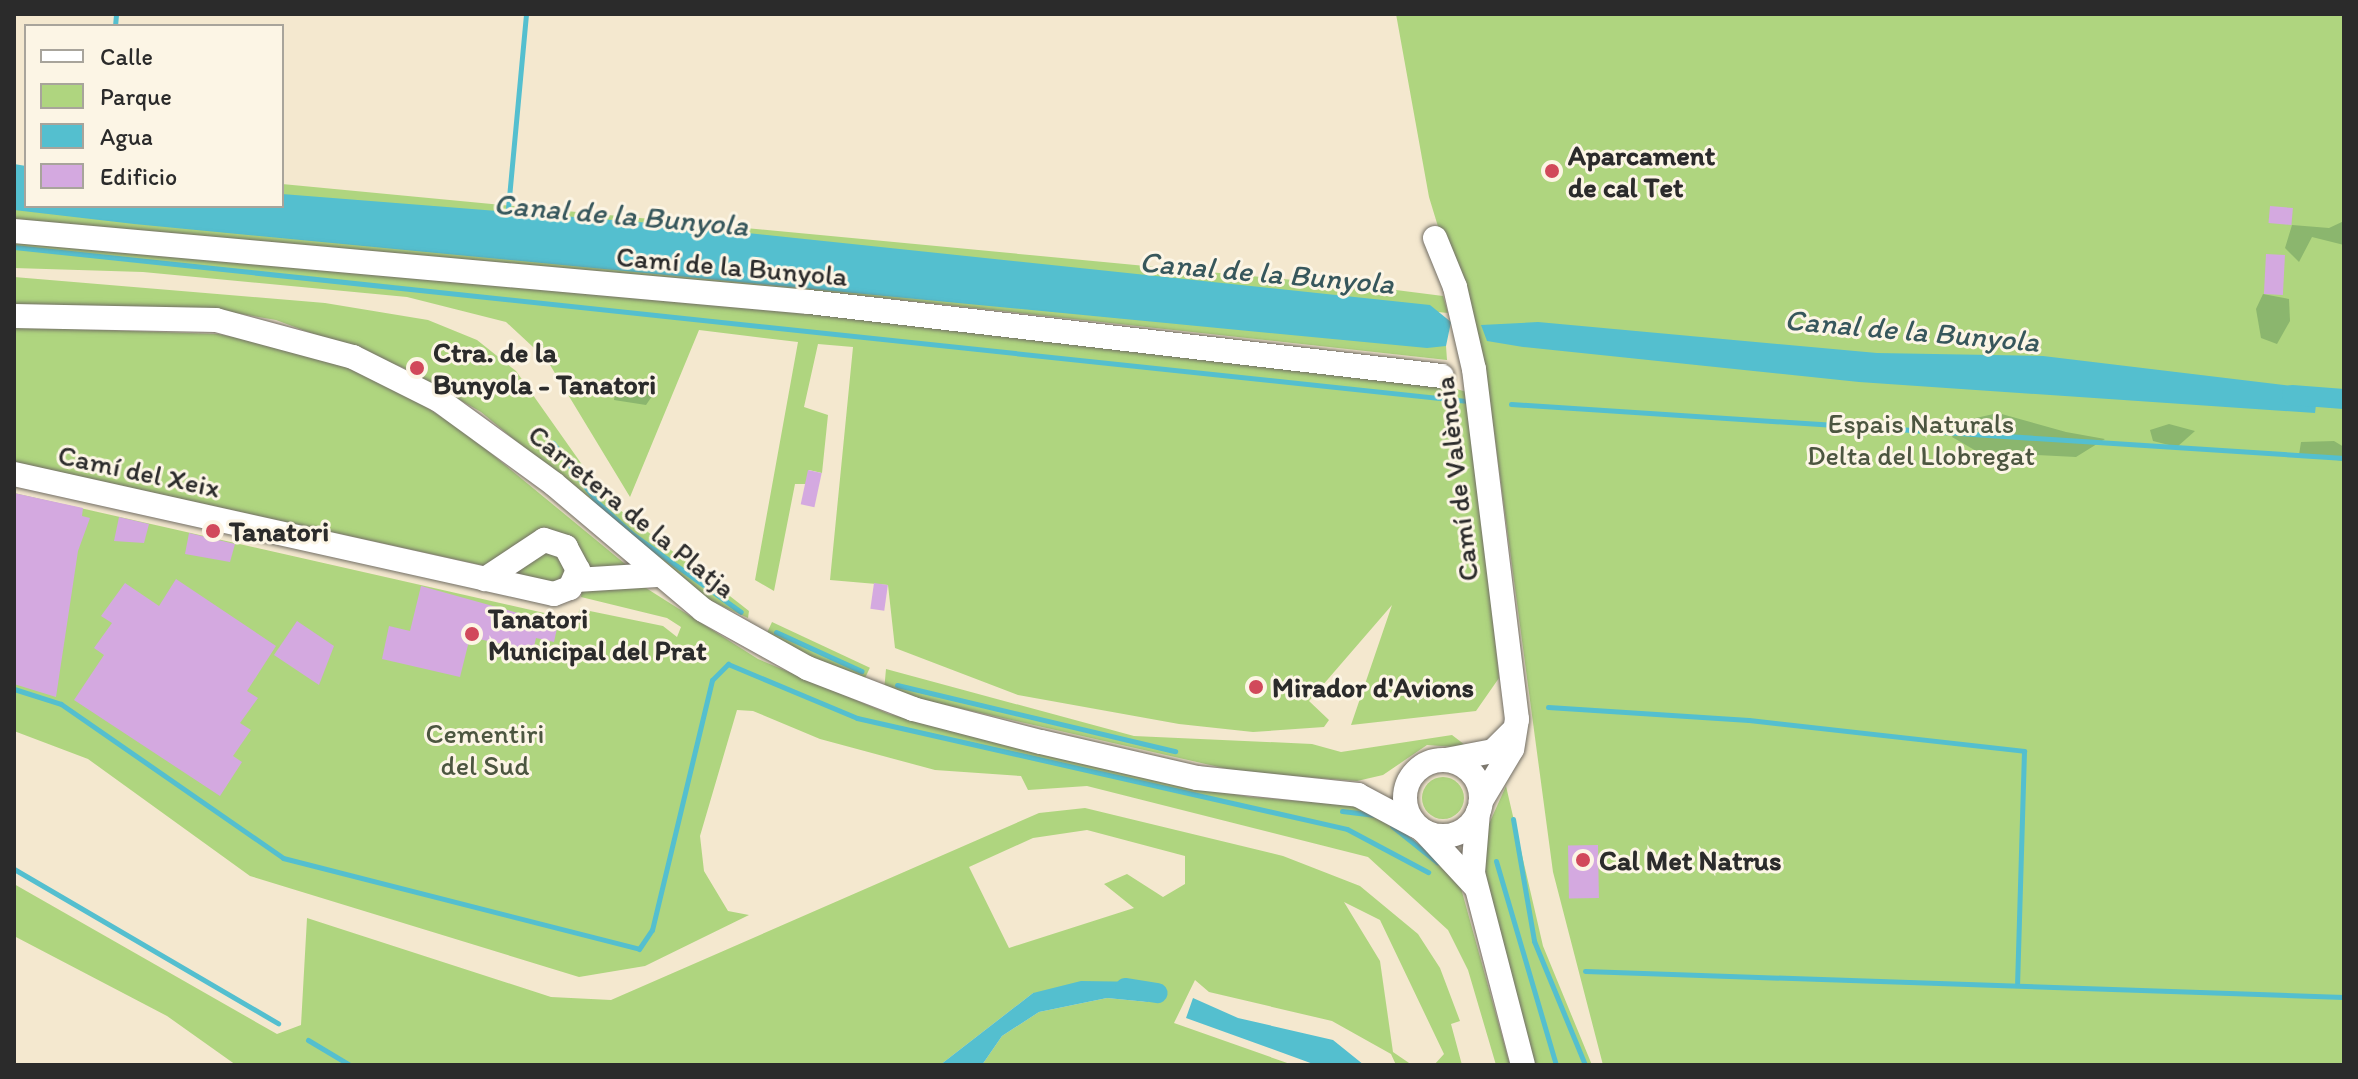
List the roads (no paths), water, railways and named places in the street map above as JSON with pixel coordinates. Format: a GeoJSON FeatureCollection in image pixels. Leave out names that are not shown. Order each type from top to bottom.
{"type":"FeatureCollection","features":[{"type":"Feature","properties":{"kind":"street","name":"Camí de la Bunyola"},"geometry":{"type":"LineString","coordinates":[[14,231],[809,302],[1442,376]]}},
{"type":"Feature","properties":{"kind":"street","name":"Camí de València"},"geometry":{"type":"LineString","coordinates":[[1435,238],[1458,296],[1472,360],[1517,719],[1512,749],[1479,807]]}},
{"type":"Feature","properties":{"kind":"street","name":"Carretera de la Platja"},"geometry":{"type":"LineString","coordinates":[[14,316],[216,320],[353,357],[460,415],[657,575],[777,654],[913,709],[1197,778],[1358,795],[1421,829],[1476,888]]}},
{"type":"Feature","properties":{"kind":"street","name":"Camí del Xeix"},"geometry":{"type":"LineString","coordinates":[[14,474],[554,594],[576,580],[657,575]]}},
{"type":"Feature","properties":{"kind":"street"},"geometry":{"type":"LineString","coordinates":[[485,579],[544,540],[566,547],[576,580]]}},
{"type":"Feature","properties":{"kind":"street"},"geometry":{"type":"LineString","coordinates":[[1432,763],[1471,772],[1479,807],[1457,834],[1421,829],[1405,795],[1432,763],[1493,751],[1517,719]]}},
{"type":"Feature","properties":{"kind":"street","name":"Carretera de la Platja"},"geometry":{"type":"LineString","coordinates":[[1358,795],[1432,763]]}},
{"type":"Feature","properties":{"kind":"street","name":"Carretera de la Platja"},"geometry":{"type":"LineString","coordinates":[[1479,807],[1476,888],[1523,1065]]}},
{"type":"Feature","properties":{"kind":"water"},"geometry":{"type":"Polygon","coordinates":[[[14,164],[24,166],[24,208],[284,208],[284,194],[663,224],[1430,305],[1451,322],[1446,346],[1427,348],[14,210],[14,164]]]}},
{"type":"Feature","properties":{"kind":"water"},"geometry":{"type":"Polygon","coordinates":[[[1538,322],[1877,353],[2043,356],[2318,389],[2315,413],[1859,382],[1523,347],[1487,341],[1481,325],[1538,322]]]}},
{"type":"Feature","properties":{"kind":"water"},"geometry":{"type":"Polygon","coordinates":[[[1081,981],[1149,982],[1148,1002],[1107,998],[1039,1012],[1002,1036],[982,1065],[940,1065],[1033,993],[1081,981]]]}},
{"type":"Feature","properties":{"kind":"water"},"geometry":{"type":"Polygon","coordinates":[[[1193,998],[1238,1018],[1333,1040],[1364,1065],[1316,1065],[1186,1018],[1193,998]]]}},
{"type":"Feature","properties":{"kind":"waterway"},"geometry":{"type":"LineString","coordinates":[[115,24],[116,14]]}},
{"type":"Feature","properties":{"kind":"waterway"},"geometry":{"type":"LineString","coordinates":[[507,219],[526,14]]}},
{"type":"Feature","properties":{"kind":"waterway"},"geometry":{"type":"LineString","coordinates":[[14,247],[1466,401]]}},
{"type":"Feature","properties":{"kind":"waterway","name":"Canal de la Bunyola"},"geometry":{"type":"LineString","coordinates":[[2292,395],[2344,399]]}},
{"type":"Feature","properties":{"kind":"waterway"},"geometry":{"type":"LineString","coordinates":[[1511,404],[2344,458]]}},
{"type":"Feature","properties":{"kind":"waterway"},"geometry":{"type":"LineString","coordinates":[[553,443],[596,501],[631,533],[741,612]]}},
{"type":"Feature","properties":{"kind":"waterway"},"geometry":{"type":"LineString","coordinates":[[776,632],[861,671]]}},
{"type":"Feature","properties":{"kind":"waterway"},"geometry":{"type":"LineString","coordinates":[[14,689],[61,704],[283,858],[639,949],[652,930],[712,680],[728,664],[857,718],[1347,829],[1428,872]]}},
{"type":"Feature","properties":{"kind":"waterway"},"geometry":{"type":"LineString","coordinates":[[897,685],[1175,751]]}},
{"type":"Feature","properties":{"kind":"waterway"},"geometry":{"type":"LineString","coordinates":[[1548,707],[1749,720],[2024,751],[2017,983]]}},
{"type":"Feature","properties":{"kind":"waterway"},"geometry":{"type":"LineString","coordinates":[[1342,811],[1373,815]]}},
{"type":"Feature","properties":{"kind":"waterway"},"geometry":{"type":"LineString","coordinates":[[1513,819],[1534,941],[1585,1065]]}},
{"type":"Feature","properties":{"kind":"waterway"},"geometry":{"type":"LineString","coordinates":[[1392,826],[1437,862]]}},
{"type":"Feature","properties":{"kind":"waterway"},"geometry":{"type":"LineString","coordinates":[[1496,861],[1556,1065]]}},
{"type":"Feature","properties":{"kind":"waterway"},"geometry":{"type":"LineString","coordinates":[[14,869],[278,1023]]}},
{"type":"Feature","properties":{"kind":"waterway"},"geometry":{"type":"LineString","coordinates":[[1585,971],[2344,997]]}},
{"type":"Feature","properties":{"kind":"waterway"},"geometry":{"type":"LineString","coordinates":[[1125,988],[1158,993]]}},
{"type":"Feature","properties":{"kind":"waterway"},"geometry":{"type":"LineString","coordinates":[[308,1040],[350,1065]]}},
{"type":"Feature","properties":{"kind":"place","name":"Aparcament de cal Tet"},"geometry":{"type":"Point","coordinates":[1552,171]}},
{"type":"Feature","properties":{"kind":"place","name":"Ctra. de la Bunyola - Tanatori"},"geometry":{"type":"Point","coordinates":[417,368]}},
{"type":"Feature","properties":{"kind":"place","name":"Tanatori"},"geometry":{"type":"Point","coordinates":[213,531]}},
{"type":"Feature","properties":{"kind":"place","name":"Tanatori Municipal del Prat"},"geometry":{"type":"Point","coordinates":[472,634]}},
{"type":"Feature","properties":{"kind":"place","name":"Mirador d'Avions"},"geometry":{"type":"Point","coordinates":[1256,687]}},
{"type":"Feature","properties":{"kind":"place","name":"Cal Met Natrus"},"geometry":{"type":"Point","coordinates":[1583,860]}},
{"type":"Feature","properties":{"kind":"park label","name":"Espais Naturals Delta del Llobregat"},"geometry":{"type":"Point","coordinates":[1921,439]}},
{"type":"Feature","properties":{"kind":"park label","name":"Cementiri del Sud"},"geometry":{"type":"Point","coordinates":[485,749]}}]}
